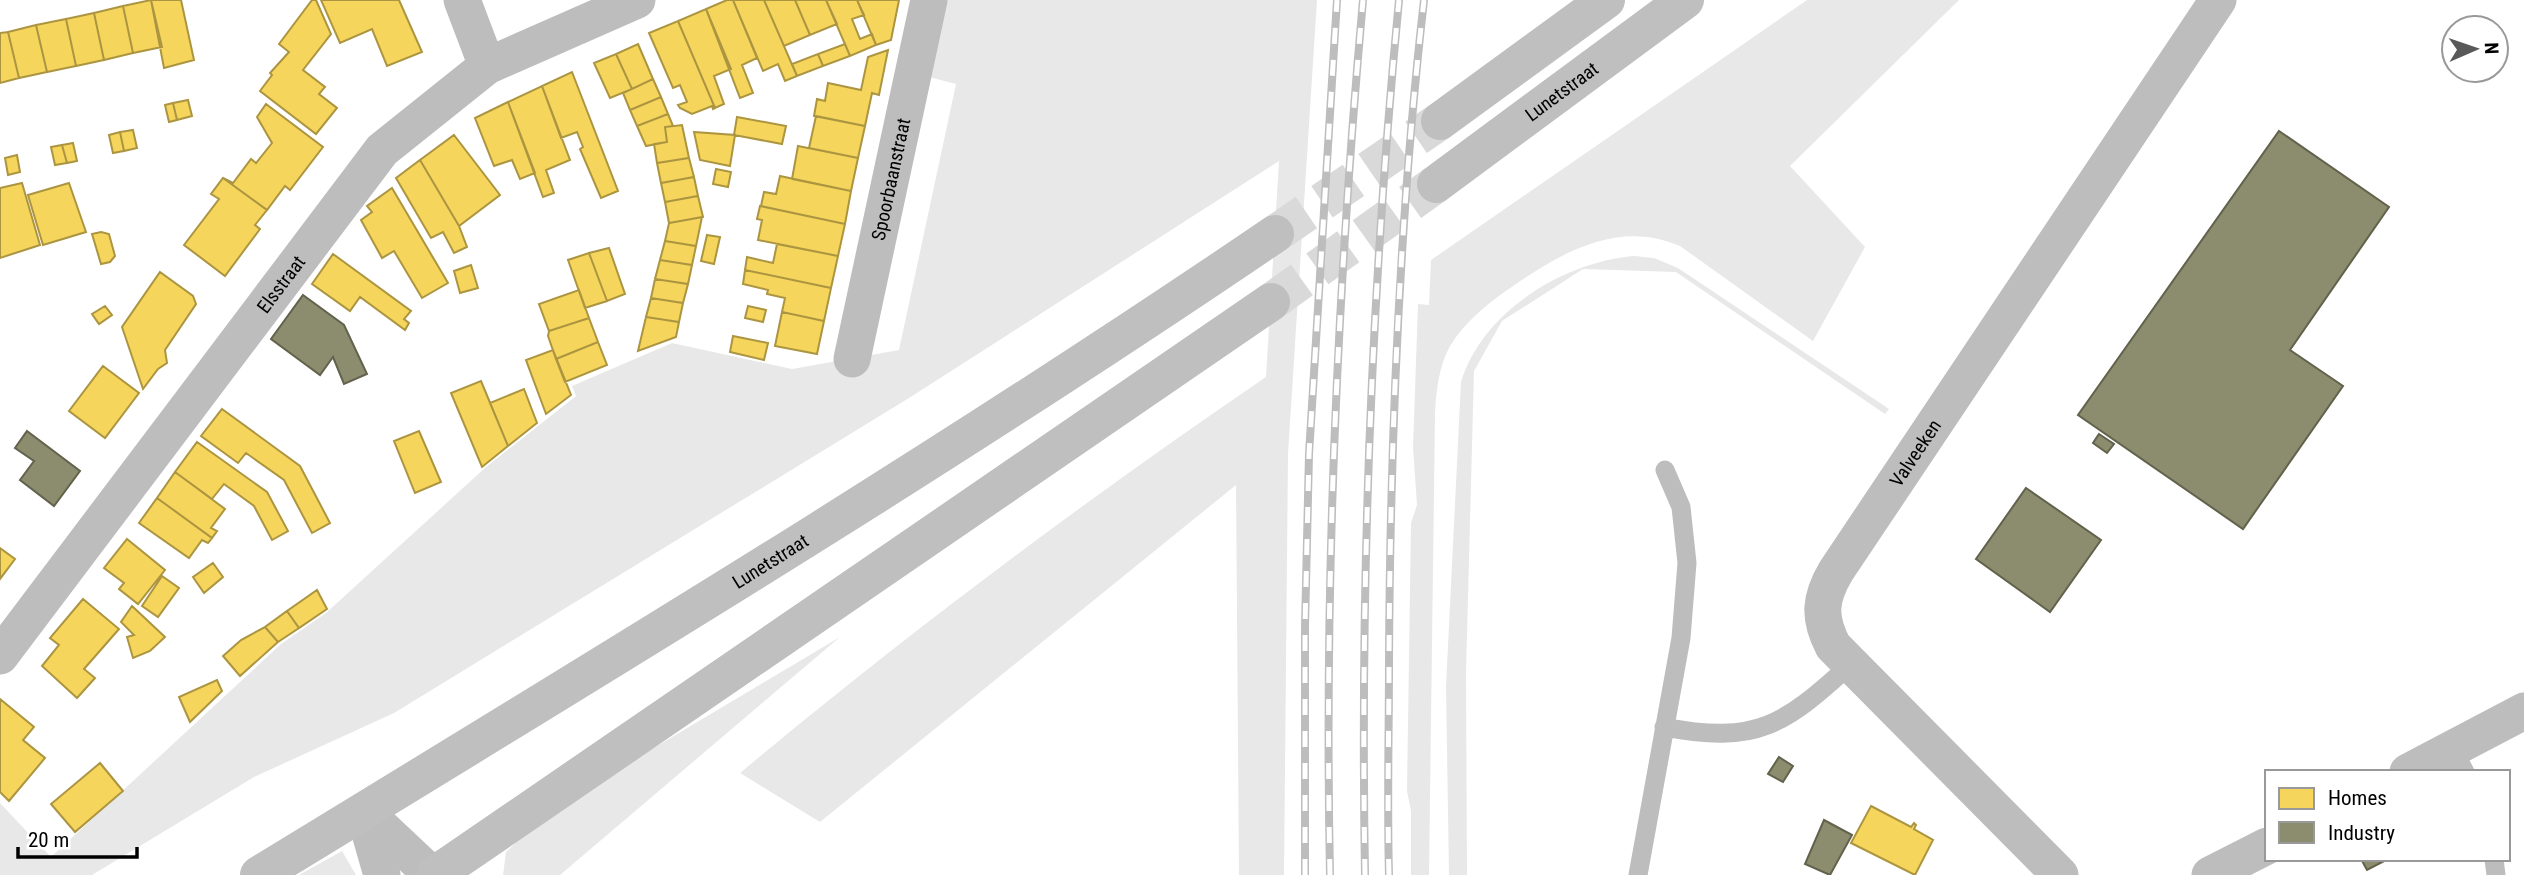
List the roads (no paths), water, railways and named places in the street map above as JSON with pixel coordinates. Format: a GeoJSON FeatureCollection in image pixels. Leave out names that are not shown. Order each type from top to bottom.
{"type":"FeatureCollection","features":[{"type":"Feature","properties":{"kind":"main road"},"geometry":{"type":"LineString","coordinates":[[1440,121],[1606,0]]}},
{"type":"Feature","properties":{"kind":"main road","name":"Lunetstraat"},"geometry":{"type":"LineString","coordinates":[[1436,184],[1685,0]]}},
{"type":"Feature","properties":{"kind":"main road","name":"Lunetstraat"},"geometry":{"type":"LineString","coordinates":[[259,875],[703,605],[1114,343],[1275,233]]}},
{"type":"Feature","properties":{"kind":"main road"},"geometry":{"type":"LineString","coordinates":[[434,875],[1270,302]]}},
{"type":"Feature","properties":{"kind":"street"},"geometry":{"type":"LineString","coordinates":[[462,0],[487,66]]}},
{"type":"Feature","properties":{"kind":"street","name":"Elsstraat"},"geometry":{"type":"LineString","coordinates":[[0,656],[382,150],[487,66],[637,0]]}},
{"type":"Feature","properties":{"kind":"street","name":"Spoorbaanstraat"},"geometry":{"type":"LineString","coordinates":[[852,359],[929,0]]}},
{"type":"Feature","properties":{"kind":"street","name":"Valveeken"},"geometry":{"type":"LineString","coordinates":[[2060,875],[1833,646],[1822,619],[1821,609],[1826,589],[1836,571],[2218,0]]}},
{"type":"Feature","properties":{"kind":"street"},"geometry":{"type":"LineString","coordinates":[[2416,770],[2458,760],[2524,711]]}},
{"type":"Feature","properties":{"kind":"street"},"geometry":{"type":"LineString","coordinates":[[364,811],[382,875]]}},
{"type":"Feature","properties":{"kind":"street"},"geometry":{"type":"LineString","coordinates":[[364,811],[434,875]]}},
{"type":"Feature","properties":{"kind":"street"},"geometry":{"type":"LineString","coordinates":[[2210,875],[2265,847]]}},
{"type":"Feature","properties":{"kind":"lane"},"geometry":{"type":"LineString","coordinates":[[1638,875],[1681,638],[1687,563],[1681,507],[1665,470]]}},
{"type":"Feature","properties":{"kind":"lane"},"geometry":{"type":"LineString","coordinates":[[1664,727],[1699,734],[1734,734],[1776,723],[1817,695],[1851,664]]}},
{"type":"Feature","properties":{"kind":"tunnel"},"geometry":{"type":"LineString","coordinates":[[1275,234],[1440,121]]}},
{"type":"Feature","properties":{"kind":"tunnel"},"geometry":{"type":"LineString","coordinates":[[1271,302],[1436,184]]}},
{"type":"Feature","properties":{"kind":"railway"},"geometry":{"type":"LineString","coordinates":[[1305,875],[1305,627],[1309,454],[1337,0]]}},
{"type":"Feature","properties":{"kind":"railway"},"geometry":{"type":"LineString","coordinates":[[1330,875],[1329,656],[1335,437],[1346,218],[1363,0]]}},
{"type":"Feature","properties":{"kind":"railway"},"geometry":{"type":"LineString","coordinates":[[1365,875],[1364,656],[1370,437],[1381,218],[1399,0]]}},
{"type":"Feature","properties":{"kind":"railway"},"geometry":{"type":"LineString","coordinates":[[1389,875],[1390,580],[1394,414],[1408,165],[1424,0]]}}]}
